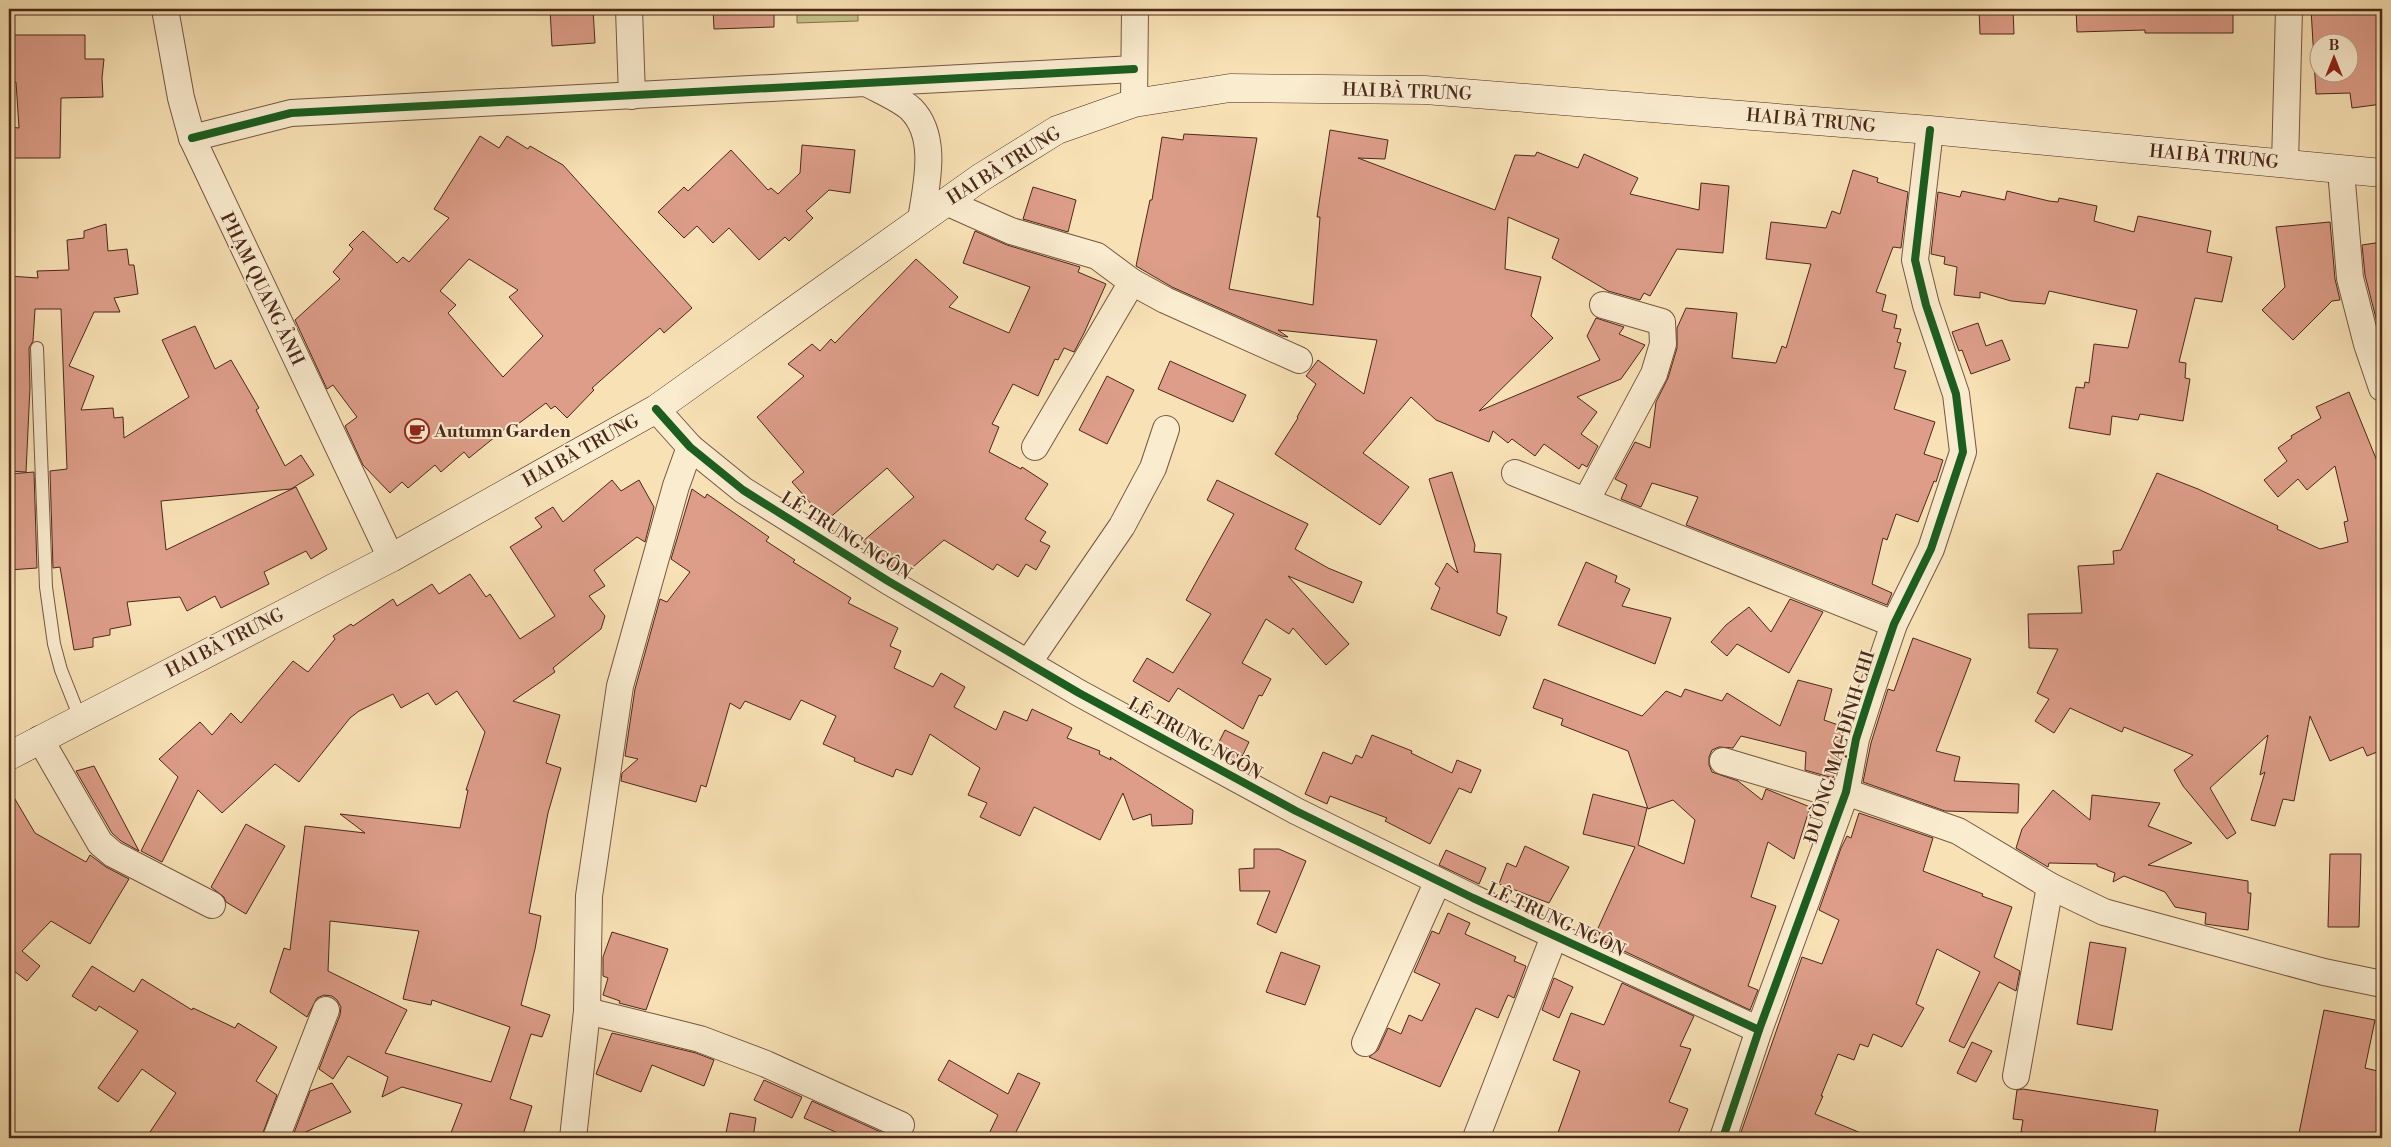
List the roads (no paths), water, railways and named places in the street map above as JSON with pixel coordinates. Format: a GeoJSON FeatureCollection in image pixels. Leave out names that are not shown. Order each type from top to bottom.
{"type":"FeatureCollection","features":[{"type":"Feature","properties":{"kind":"main road","name":"HAI BÀ TRƯNG"},"geometry":{"type":"LineString","coordinates":[[9,756],[391,558],[656,409],[980,178],[1058,130],[1134,103],[1230,88],[1424,90],[1930,130],[2382,173]]}},
{"type":"Feature","properties":{"kind":"street","name":"PHẠM QUANG ẢNH"},"geometry":{"type":"LineString","coordinates":[[165,9],[181,98],[192,138],[391,558]]}},
{"type":"Feature","properties":{"kind":"street"},"geometry":{"type":"LineString","coordinates":[[629,9],[632,96]]}},
{"type":"Feature","properties":{"kind":"street"},"geometry":{"type":"LineString","coordinates":[[1134,9],[1134,103]]}},
{"type":"Feature","properties":{"kind":"street"},"geometry":{"type":"LineString","coordinates":[[2285,164],[2289,9]]}},
{"type":"Feature","properties":{"kind":"street"},"geometry":{"type":"LineString","coordinates":[[192,138],[291,113],[1134,69]]}},
{"type":"Feature","properties":{"kind":"street"},"geometry":{"type":"LineString","coordinates":[[868,84],[911,109],[924,130],[929,163],[921,220]]}},
{"type":"Feature","properties":{"kind":"street","name":"ĐƯỜNG MẠC ĐĨNH CHI"},"geometry":{"type":"LineString","coordinates":[[1723,1138],[1759,1030],[1845,795],[1856,739],[1894,624],[1931,549],[1963,452],[1956,394],[1926,305],[1915,260],[1930,130]]}},
{"type":"Feature","properties":{"kind":"street"},"geometry":{"type":"LineString","coordinates":[[2340,170],[2350,278],[2367,344],[2382,388]]}},
{"type":"Feature","properties":{"kind":"street"},"geometry":{"type":"LineString","coordinates":[[946,202],[1011,232],[1097,256],[1132,282],[1165,300],[1299,360]]}},
{"type":"Feature","properties":{"kind":"street"},"geometry":{"type":"LineString","coordinates":[[1035,447],[1132,282]]}},
{"type":"Feature","properties":{"kind":"street"},"geometry":{"type":"LineString","coordinates":[[1586,501],[1654,374],[1663,344],[1662,322],[1603,305]]}},
{"type":"Feature","properties":{"kind":"street","name":"LÊ TRUNG NGÔN"},"geometry":{"type":"LineString","coordinates":[[656,409],[690,447],[743,490],[888,581],[1028,663],[1296,811],[1438,881],[1759,1030]]}},
{"type":"Feature","properties":{"kind":"street"},"geometry":{"type":"LineString","coordinates":[[1028,663],[1122,526],[1154,468],[1166,429]]}},
{"type":"Feature","properties":{"kind":"street"},"geometry":{"type":"LineString","coordinates":[[573,1138],[587,1011],[589,896],[620,686],[676,486],[690,447]]}},
{"type":"Feature","properties":{"kind":"street"},"geometry":{"type":"LineString","coordinates":[[1516,473],[1894,624]]}},
{"type":"Feature","properties":{"kind":"street"},"geometry":{"type":"LineString","coordinates":[[40,739],[100,843],[113,854],[212,905]]}},
{"type":"Feature","properties":{"kind":"street"},"geometry":{"type":"LineString","coordinates":[[1723,761],[1845,795],[1958,831],[2050,886],[2104,912],[2324,972],[2382,984]]}},
{"type":"Feature","properties":{"kind":"street"},"geometry":{"type":"LineString","coordinates":[[1365,1043],[1438,881]]}},
{"type":"Feature","properties":{"kind":"street"},"geometry":{"type":"LineString","coordinates":[[2016,1076],[2050,886]]}},
{"type":"Feature","properties":{"kind":"street"},"geometry":{"type":"LineString","coordinates":[[1476,1138],[1555,934]]}},
{"type":"Feature","properties":{"kind":"street"},"geometry":{"type":"LineString","coordinates":[[276,1138],[326,1010]]}},
{"type":"Feature","properties":{"kind":"street"},"geometry":{"type":"LineString","coordinates":[[587,1011],[700,1039],[766,1064],[901,1125]]}},
{"type":"Feature","properties":{"kind":"lane"},"geometry":{"type":"LineString","coordinates":[[37,348],[49,612],[61,670],[80,718]]}},
{"type":"Feature","properties":{"kind":"place","name":"Autumn Garden"},"geometry":{"type":"Point","coordinates":[417,431]}}]}
